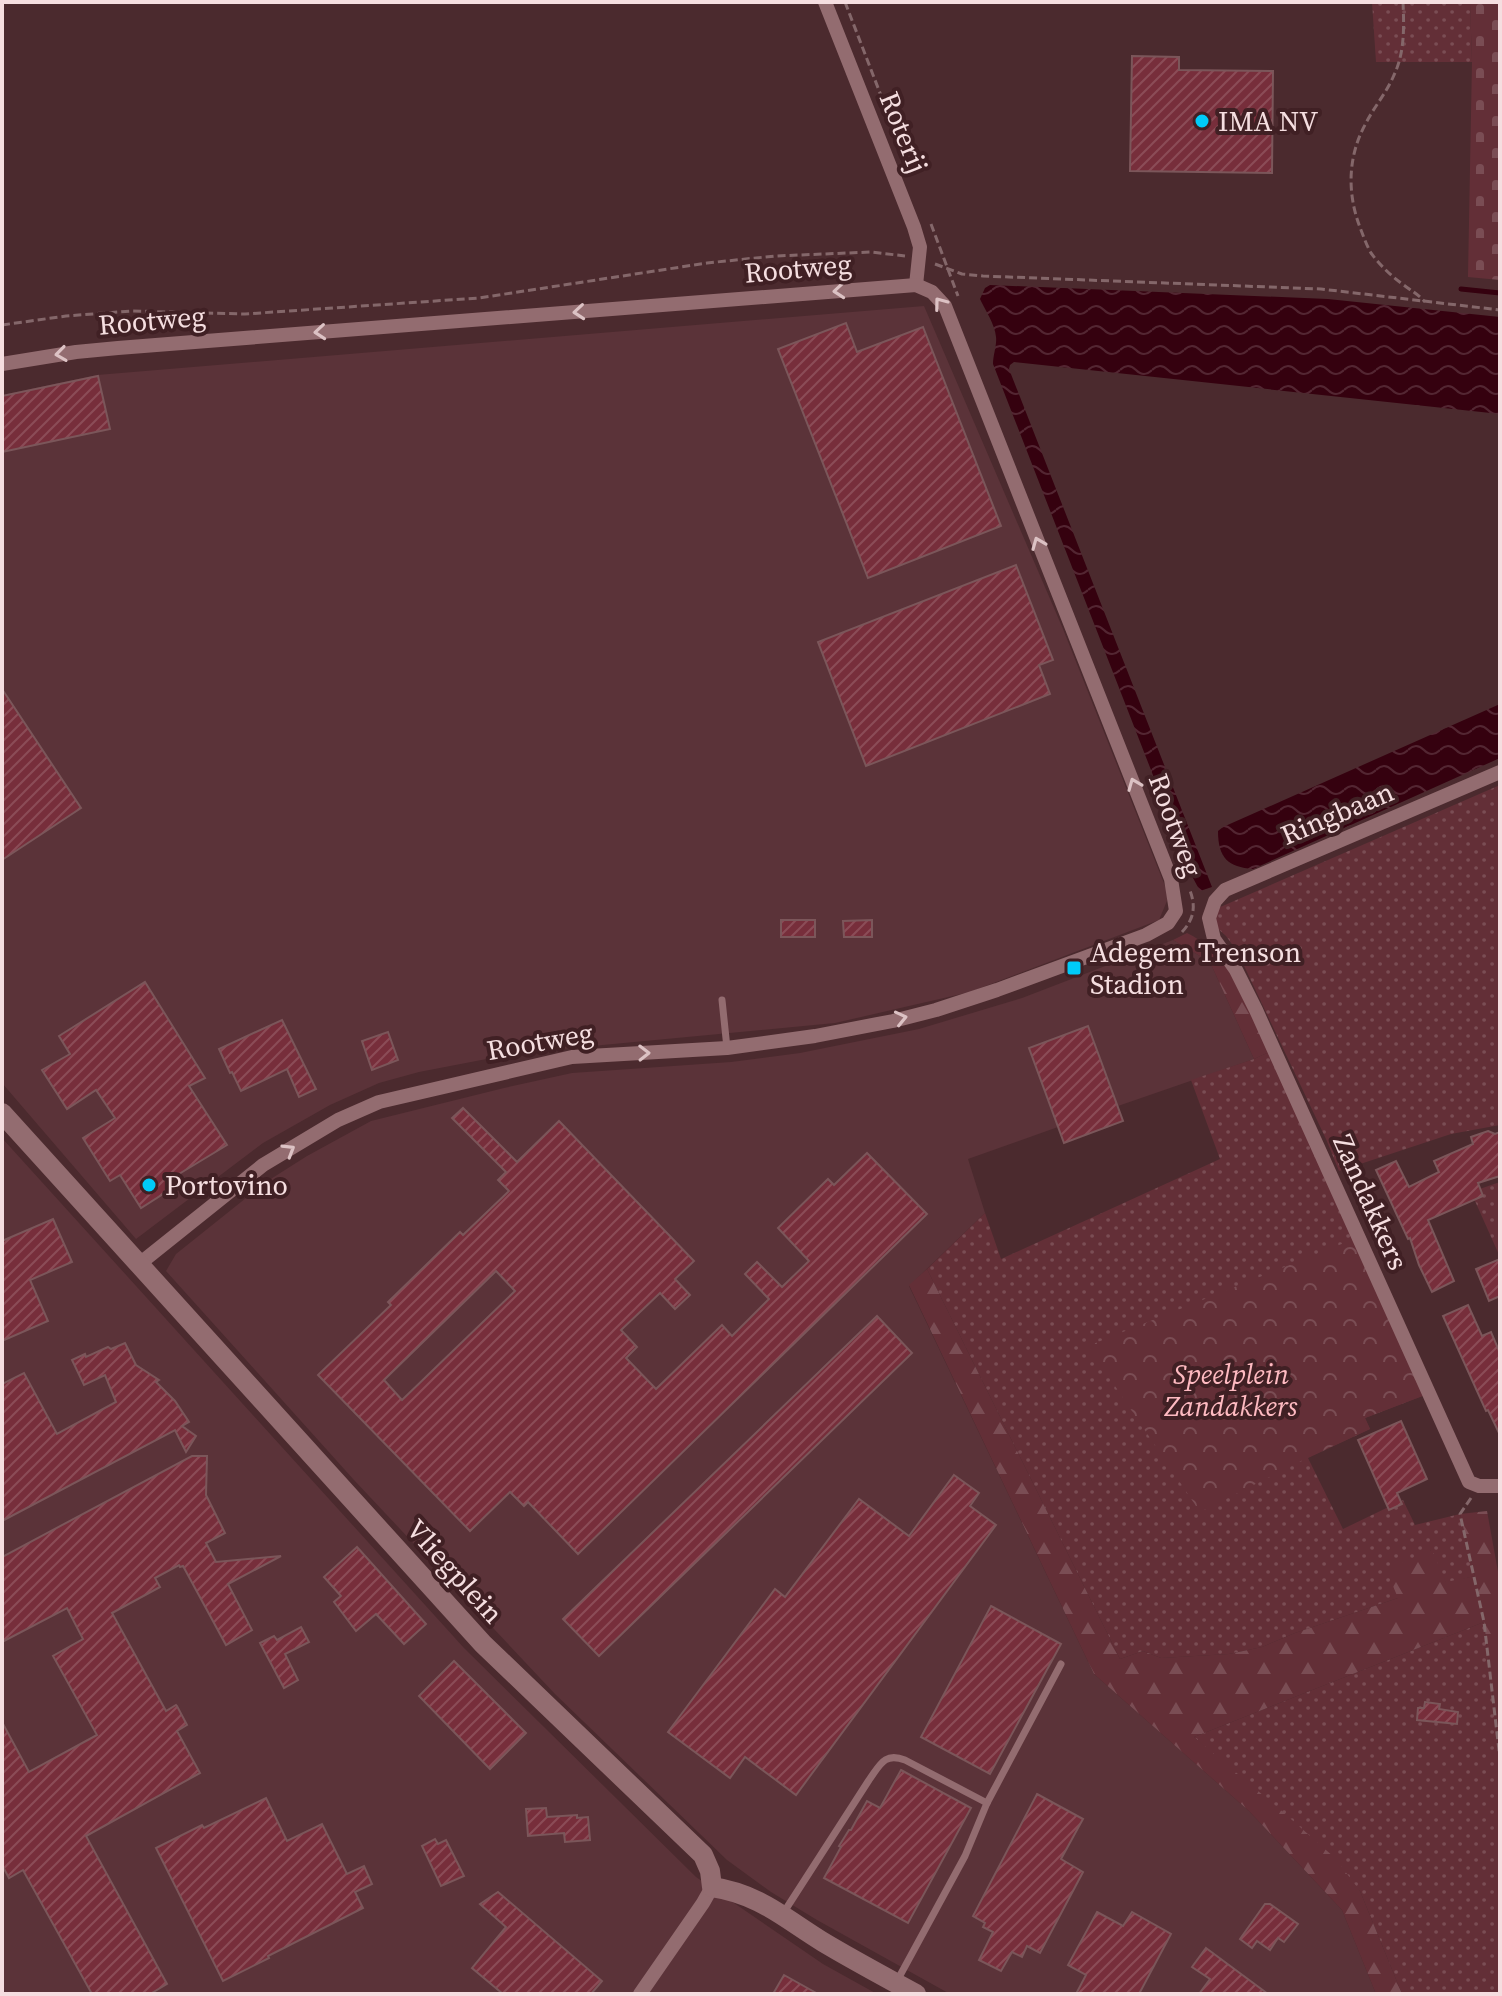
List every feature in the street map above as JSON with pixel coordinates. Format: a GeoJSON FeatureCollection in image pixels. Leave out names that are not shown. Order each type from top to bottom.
{"type":"FeatureCollection","features":[{"type":"Feature","properties":{"kind":"street","name":"Roterij"},"geometry":{"type":"LineString","coordinates":[[825,2],[914,227],[920,247],[916,285]]}},
{"type":"Feature","properties":{"kind":"street","name":"Rootweg"},"geometry":{"type":"LineString","coordinates":[[2,364],[118,348],[916,285],[932,292],[945,306],[1171,879],[1176,911],[1168,923],[1146,935],[997,990],[893,1021],[727,1048],[572,1057],[379,1102],[338,1120],[263,1165],[138,1265]]}},
{"type":"Feature","properties":{"kind":"street","name":"Ringbaan"},"geometry":{"type":"LineString","coordinates":[[1209,918],[1215,901],[1225,890],[1500,772]]}},
{"type":"Feature","properties":{"kind":"street","name":"Zandakkers"},"geometry":{"type":"LineString","coordinates":[[1209,918],[1214,939],[1236,970],[1256,1010],[1469,1482],[1479,1486]]}},
{"type":"Feature","properties":{"kind":"street","name":"Vliegplein"},"geometry":{"type":"LineString","coordinates":[[2,1113],[483,1644],[703,1855],[710,1871],[712,1887]]}},
{"type":"Feature","properties":{"kind":"street"},"geometry":{"type":"LineString","coordinates":[[1479,1486],[1500,1486]]}},
{"type":"Feature","properties":{"kind":"street"},"geometry":{"type":"LineString","coordinates":[[640,1994],[712,1887],[755,1898],[916,1994]]}},
{"type":"Feature","properties":{"kind":"lane"},"geometry":{"type":"LineString","coordinates":[[722,1000],[727,1048]]}},
{"type":"Feature","properties":{"kind":"lane"},"geometry":{"type":"LineString","coordinates":[[896,1983],[965,1856],[987,1803],[1061,1664]]}},
{"type":"Feature","properties":{"kind":"lane"},"geometry":{"type":"LineString","coordinates":[[782,1915],[883,1760],[896,1756],[987,1803]]}},
{"type":"Feature","properties":{"kind":"path"},"geometry":{"type":"LineString","coordinates":[[1403,2],[1404,29],[1395,74],[1355,146],[1351,189],[1355,214],[1369,249],[1379,264],[1425,302]]}},
{"type":"Feature","properties":{"kind":"path"},"geometry":{"type":"LineString","coordinates":[[1479,1486],[1460,1514],[1484,1622],[1500,1759]]}},
{"type":"Feature","properties":{"kind":"shaded area"},"geometry":{"type":"Polygon","coordinates":[[[924,306],[1063,629],[1169,896],[1159,920],[970,992],[835,1023],[518,1053],[379,1083],[330,1105],[263,1143],[136,1239],[2,1083],[2,395],[97,375],[924,306]]]}},
{"type":"Feature","properties":{"kind":"shaded area"},"geometry":{"type":"Polygon","coordinates":[[[1173,940],[1210,962],[1254,1059],[1118,1106],[1123,1121],[1064,1143],[1058,1127],[968,1159],[985,1213],[909,1286],[1094,1674],[1249,1811],[1342,1910],[1376,1994],[950,1994],[817,1920],[727,1860],[555,1694],[354,1480],[166,1271],[176,1254],[266,1182],[371,1121],[572,1073],[731,1062],[800,1053],[919,1029],[1022,998],[1173,940]]]}},
{"type":"Feature","properties":{"kind":"shaded area"},"geometry":{"type":"Polygon","coordinates":[[[2,1138],[464,1648],[696,1877],[823,1964],[877,1994],[2,1994],[2,1138]]]}},
{"type":"Feature","properties":{"kind":"green space"},"geometry":{"type":"Polygon","coordinates":[[[1372,2],[1470,2],[1472,62],[1376,62],[1372,2]]]}},
{"type":"Feature","properties":{"kind":"green space"},"geometry":{"type":"Polygon","coordinates":[[[1470,2],[1500,2],[1500,280],[1468,277],[1472,62],[1470,2]]]}},
{"type":"Feature","properties":{"kind":"green space"},"geometry":{"type":"Polygon","coordinates":[[[1500,785],[1500,1125],[1451,1134],[1339,1171],[1237,951],[1216,927],[1218,908],[1500,785]]]}},
{"type":"Feature","properties":{"kind":"green space"},"geometry":{"type":"Polygon","coordinates":[[[1187,933],[1203,943],[1228,969],[1269,1052],[1254,1059],[1210,962],[1173,940],[1187,933]]]}},
{"type":"Feature","properties":{"kind":"green space"},"geometry":{"type":"Polygon","coordinates":[[[1269,1052],[1425,1395],[1365,1418],[1370,1429],[1308,1458],[1343,1529],[1403,1500],[1415,1525],[1460,1514],[1475,1576],[1446,1583],[1431,1550],[1398,1598],[1262,1647],[1229,1654],[1161,1658],[1143,1651],[1120,1659],[927,1269],[985,1213],[1001,1259],[1220,1159],[1191,1080],[1269,1052]]]}},
{"type":"Feature","properties":{"kind":"green space"},"geometry":{"type":"Polygon","coordinates":[[[1500,1182],[1500,1257],[1471,1192],[1500,1182]]]}},
{"type":"Feature","properties":{"kind":"green space","name":"Speelplein Zandakkers"},"geometry":{"type":"Polygon","coordinates":[[[1354,1239],[1425,1395],[1365,1418],[1370,1429],[1200,1512],[1088,1346],[1354,1239]]]}},
{"type":"Feature","properties":{"kind":"green space"},"geometry":{"type":"Polygon","coordinates":[[[927,1269],[1120,1659],[1143,1651],[1161,1658],[1229,1654],[1262,1647],[1398,1598],[1386,1569],[1432,1550],[1446,1582],[1475,1576],[1460,1514],[1487,1511],[1500,1583],[1500,1759],[1484,1622],[1194,1737],[1335,1858],[1360,1891],[1402,1994],[1376,1994],[1342,1910],[1249,1811],[1094,1674],[909,1285],[927,1269]]]}},
{"type":"Feature","properties":{"kind":"green space"},"geometry":{"type":"Polygon","coordinates":[[[1484,1622],[1500,1759],[1500,1994],[1402,1994],[1360,1891],[1194,1737],[1484,1622]]]}},
{"type":"Feature","properties":{"kind":"water"},"geometry":{"type":"Polygon","coordinates":[[[990,285],[1328,299],[1500,317],[1500,414],[1014,362],[1010,365],[1212,887],[1200,891],[1193,878],[993,364],[995,332],[980,299],[990,285]]]}},
{"type":"Feature","properties":{"kind":"water"},"geometry":{"type":"Polygon","coordinates":[[[1500,704],[1500,758],[1253,869],[1237,866],[1222,854],[1218,831],[1223,827],[1500,704]]]}},
{"type":"Feature","properties":{"kind":"building","name":"IMA NV"},"geometry":{"type":"Polygon","coordinates":[[[1132,56],[1179,57],[1179,70],[1273,71],[1272,173],[1130,171],[1132,56]]]}},
{"type":"Feature","properties":{"kind":"building"},"geometry":{"type":"Polygon","coordinates":[[[846,323],[857,352],[923,327],[1001,526],[868,578],[778,349],[846,323]]]}},
{"type":"Feature","properties":{"kind":"building"},"geometry":{"type":"Polygon","coordinates":[[[98,376],[110,429],[2,452],[2,396],[98,376]]]}},
{"type":"Feature","properties":{"kind":"building"},"geometry":{"type":"Polygon","coordinates":[[[1016,565],[1053,660],[1039,665],[1050,694],[866,766],[818,642],[1016,565]]]}},
{"type":"Feature","properties":{"kind":"building"},"geometry":{"type":"Polygon","coordinates":[[[2,689],[81,808],[2,860],[2,689]]]}},
{"type":"Feature","properties":{"kind":"building"},"geometry":{"type":"Polygon","coordinates":[[[781,920],[815,920],[815,937],[781,937],[781,920]]]}},
{"type":"Feature","properties":{"kind":"building"},"geometry":{"type":"Polygon","coordinates":[[[872,920],[872,937],[844,937],[843,921],[872,920]]]}},
{"type":"Feature","properties":{"kind":"building"},"geometry":{"type":"Polygon","coordinates":[[[145,982],[205,1078],[189,1086],[227,1145],[169,1180],[174,1187],[141,1208],[120,1175],[110,1181],[83,1138],[115,1118],[96,1090],[67,1109],[42,1070],[70,1054],[59,1036],[145,982]]]}},
{"type":"Feature","properties":{"kind":"building"},"geometry":{"type":"Polygon","coordinates":[[[282,1020],[316,1089],[299,1097],[287,1069],[241,1091],[219,1049],[282,1020]]]}},
{"type":"Feature","properties":{"kind":"building"},"geometry":{"type":"Polygon","coordinates":[[[1088,1026],[1123,1121],[1064,1143],[1029,1048],[1088,1026]]]}},
{"type":"Feature","properties":{"kind":"building"},"geometry":{"type":"Polygon","coordinates":[[[388,1032],[398,1060],[372,1070],[362,1041],[388,1032]]]}},
{"type":"Feature","properties":{"kind":"building"},"geometry":{"type":"Polygon","coordinates":[[[463,1108],[517,1162],[559,1121],[694,1261],[675,1279],[690,1295],[675,1309],[660,1293],[621,1330],[637,1347],[626,1358],[656,1389],[722,1325],[732,1336],[769,1299],[745,1274],[757,1262],[782,1287],[809,1261],[778,1228],[828,1179],[834,1185],[867,1153],[927,1214],[578,1554],[528,1502],[524,1506],[510,1492],[470,1531],[318,1375],[391,1305],[388,1302],[460,1232],[463,1235],[509,1191],[498,1180],[506,1172],[452,1118],[463,1108]],[[496,1271],[384,1380],[402,1400],[515,1291],[496,1271]]]}},
{"type":"Feature","properties":{"kind":"building"},"geometry":{"type":"Polygon","coordinates":[[[1488,1131],[1495,1134],[1500,1132],[1500,1176],[1478,1183],[1483,1196],[1428,1220],[1454,1281],[1432,1292],[1410,1238],[1376,1170],[1396,1161],[1409,1187],[1439,1172],[1434,1161],[1473,1144],[1471,1137],[1488,1131]]]}},
{"type":"Feature","properties":{"kind":"building"},"geometry":{"type":"Polygon","coordinates":[[[53,1219],[72,1262],[30,1280],[48,1321],[2,1341],[2,1241],[53,1219]]]}},
{"type":"Feature","properties":{"kind":"building"},"geometry":{"type":"Polygon","coordinates":[[[1500,1259],[1500,1296],[1489,1301],[1476,1269],[1500,1259]]]}},
{"type":"Feature","properties":{"kind":"building"},"geometry":{"type":"Polygon","coordinates":[[[1468,1305],[1482,1336],[1491,1332],[1500,1353],[1500,1435],[1443,1316],[1468,1305]]]}},
{"type":"Feature","properties":{"kind":"building"},"geometry":{"type":"Polygon","coordinates":[[[877,1316],[912,1353],[599,1656],[563,1619],[877,1316]]]}},
{"type":"Feature","properties":{"kind":"building"},"geometry":{"type":"Polygon","coordinates":[[[125,1343],[136,1365],[159,1380],[156,1382],[175,1401],[189,1422],[182,1426],[196,1436],[186,1452],[175,1430],[2,1521],[2,1384],[24,1373],[57,1434],[116,1402],[105,1375],[84,1385],[72,1360],[125,1343]]]}},
{"type":"Feature","properties":{"kind":"building"},"geometry":{"type":"Polygon","coordinates":[[[1401,1421],[1427,1479],[1397,1493],[1402,1504],[1389,1510],[1358,1440],[1401,1421]]]}},
{"type":"Feature","properties":{"kind":"building"},"geometry":{"type":"Polygon","coordinates":[[[192,1456],[207,1456],[206,1495],[225,1533],[206,1543],[216,1562],[281,1556],[228,1584],[252,1630],[226,1645],[183,1566],[179,1565],[155,1578],[160,1587],[112,1613],[166,1711],[177,1706],[187,1725],[177,1731],[200,1773],[86,1836],[167,1984],[150,1994],[92,1994],[23,1870],[9,1878],[2,1865],[2,1722],[29,1772],[97,1735],[53,1656],[83,1639],[67,1608],[2,1642],[2,1557],[192,1456]]]}},
{"type":"Feature","properties":{"kind":"building"},"geometry":{"type":"Polygon","coordinates":[[[954,1475],[979,1493],[970,1506],[996,1525],[796,1795],[745,1757],[730,1778],[668,1732],[775,1589],[785,1597],[859,1499],[909,1536],[954,1475]]]}},
{"type":"Feature","properties":{"kind":"building"},"geometry":{"type":"Polygon","coordinates":[[[357,1547],[426,1624],[404,1644],[376,1614],[356,1631],[334,1602],[341,1596],[324,1577],[357,1547]]]}},
{"type":"Feature","properties":{"kind":"building"},"geometry":{"type":"Polygon","coordinates":[[[991,1606],[1061,1644],[990,1774],[921,1737],[991,1606]]]}},
{"type":"Feature","properties":{"kind":"building"},"geometry":{"type":"Polygon","coordinates":[[[301,1627],[309,1642],[285,1654],[298,1680],[284,1688],[260,1643],[274,1636],[277,1640],[301,1627]]]}},
{"type":"Feature","properties":{"kind":"building"},"geometry":{"type":"Polygon","coordinates":[[[454,1661],[526,1733],[490,1769],[419,1696],[454,1661]]]}},
{"type":"Feature","properties":{"kind":"building"},"geometry":{"type":"Polygon","coordinates":[[[1425,1702],[1440,1704],[1439,1709],[1458,1712],[1457,1724],[1417,1720],[1418,1708],[1424,1708],[1425,1702]]]}},
{"type":"Feature","properties":{"kind":"building"},"geometry":{"type":"Polygon","coordinates":[[[901,1770],[971,1808],[908,1923],[824,1878],[839,1846],[867,1801],[880,1808],[901,1770]]]}},
{"type":"Feature","properties":{"kind":"building"},"geometry":{"type":"Polygon","coordinates":[[[1037,1794],[1083,1819],[1061,1859],[1083,1872],[1040,1953],[1027,1946],[1022,1957],[1012,1952],[1001,1971],[979,1960],[993,1932],[973,1916],[1037,1794]]]}},
{"type":"Feature","properties":{"kind":"building"},"geometry":{"type":"Polygon","coordinates":[[[266,1798],[287,1841],[322,1824],[347,1874],[364,1866],[372,1884],[355,1892],[363,1908],[223,1981],[156,1848],[266,1798]]]}},
{"type":"Feature","properties":{"kind":"building"},"geometry":{"type":"Polygon","coordinates":[[[546,1808],[547,1817],[588,1817],[590,1840],[565,1842],[564,1833],[528,1836],[526,1809],[546,1808]]]}},
{"type":"Feature","properties":{"kind":"building"},"geometry":{"type":"Polygon","coordinates":[[[435,1839],[438,1844],[446,1840],[464,1876],[441,1886],[422,1846],[435,1839]]]}},
{"type":"Feature","properties":{"kind":"building"},"geometry":{"type":"Polygon","coordinates":[[[498,1892],[602,1981],[591,1994],[503,1994],[472,1968],[506,1927],[480,1904],[498,1892]]]}},
{"type":"Feature","properties":{"kind":"building"},"geometry":{"type":"Polygon","coordinates":[[[1265,1904],[1270,1904],[1298,1924],[1284,1942],[1278,1938],[1270,1950],[1257,1941],[1252,1948],[1240,1939],[1265,1904]]]}},
{"type":"Feature","properties":{"kind":"building"},"geometry":{"type":"Polygon","coordinates":[[[1097,1912],[1123,1926],[1132,1912],[1171,1934],[1139,1994],[1076,1994],[1086,1975],[1068,1965],[1097,1912]]]}},
{"type":"Feature","properties":{"kind":"building"},"geometry":{"type":"Polygon","coordinates":[[[1206,1948],[1268,1994],[1199,1994],[1210,1979],[1192,1967],[1206,1948]]]}},
{"type":"Feature","properties":{"kind":"building"},"geometry":{"type":"Polygon","coordinates":[[[784,1975],[818,1994],[773,1994],[784,1975]]]}},
{"type":"Feature","properties":{"kind":"waterway"},"geometry":{"type":"LineString","coordinates":[[1461,289],[1500,293]]}},
{"type":"Feature","properties":{"kind":"place","name":"IMA NV"},"geometry":{"type":"Point","coordinates":[1202,121]}},
{"type":"Feature","properties":{"kind":"place","name":"Adegem Trenson Stadion"},"geometry":{"type":"Point","coordinates":[1074,968]}},
{"type":"Feature","properties":{"kind":"place","name":"Portovino"},"geometry":{"type":"Point","coordinates":[149,1185]}}]}
